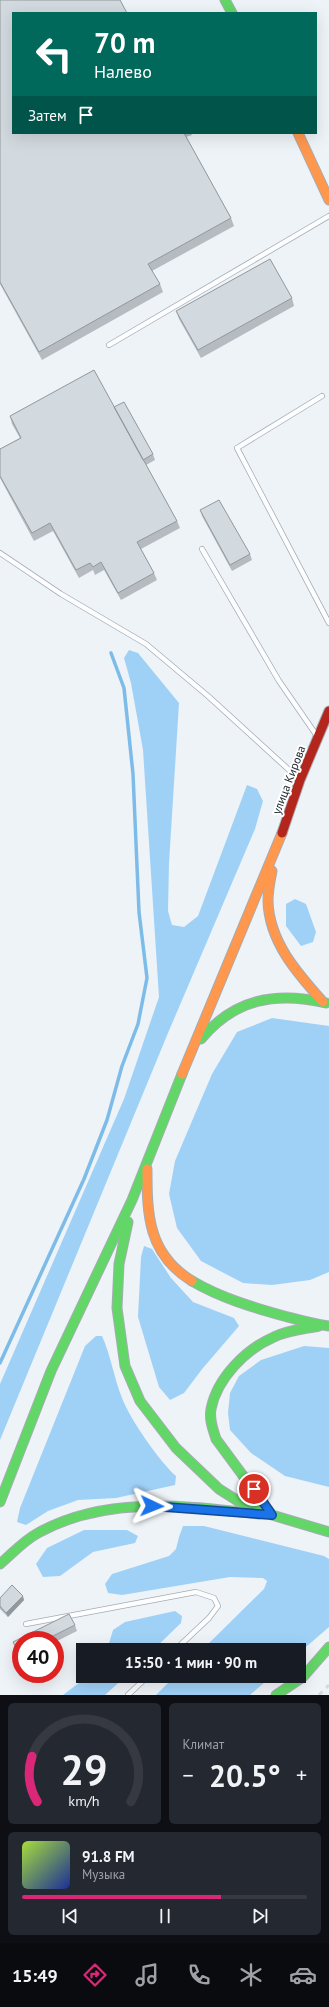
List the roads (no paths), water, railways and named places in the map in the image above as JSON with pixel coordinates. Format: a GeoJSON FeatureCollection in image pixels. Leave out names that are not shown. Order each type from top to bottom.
{"type":"FeatureCollection","features":[{"type":"Feature","properties":{"kind":"street"},"geometry":{"type":"LineString","coordinates":[[225,0],[231,12]]}},
{"type":"Feature","properties":{"kind":"street"},"geometry":{"type":"LineString","coordinates":[[298,134],[329,200]]}},
{"type":"Feature","properties":{"kind":"street","name":"улица Кирова"},"geometry":{"type":"LineString","coordinates":[[273,858],[300,780],[329,711]]}},
{"type":"Feature","properties":{"kind":"street"},"geometry":{"type":"LineString","coordinates":[[273,858],[268,904],[279,947],[299,976],[326,1003]]}},
{"type":"Feature","properties":{"kind":"street"},"geometry":{"type":"LineString","coordinates":[[0,1502],[51,1371],[132,1200],[192,1050],[273,858]]}},
{"type":"Feature","properties":{"kind":"street"},"geometry":{"type":"LineString","coordinates":[[192,1050],[211,1026],[233,1011],[275,998],[326,1003]]}},
{"type":"Feature","properties":{"kind":"street"},"geometry":{"type":"LineString","coordinates":[[147,1164],[147,1211],[153,1236],[166,1258],[186,1278],[211,1293],[247,1306],[325,1326]]}},
{"type":"Feature","properties":{"kind":"street"},"geometry":{"type":"LineString","coordinates":[[132,1200],[119,1264],[117,1308],[125,1366],[140,1401],[176,1448],[219,1489],[238,1501],[272,1515],[329,1532]]}},
{"type":"Feature","properties":{"kind":"street"},"geometry":{"type":"LineString","coordinates":[[272,1515],[216,1439],[210,1419],[212,1404],[220,1385],[234,1368],[264,1343],[270,1339],[289,1332],[325,1326]]}},
{"type":"Feature","properties":{"kind":"street"},"geometry":{"type":"LineString","coordinates":[[0,1564],[36,1533],[56,1523],[80,1514],[101,1510],[160,1506],[272,1515]]}},
{"type":"Feature","properties":{"kind":"street"},"geometry":{"type":"LineString","coordinates":[[276,1695],[303,1677],[329,1648]]}},
{"type":"Feature","properties":{"kind":"lane"},"geometry":{"type":"LineString","coordinates":[[108,345],[329,216]]}},
{"type":"Feature","properties":{"kind":"lane"},"geometry":{"type":"LineString","coordinates":[[322,396],[237,448],[329,623]]}},
{"type":"Feature","properties":{"kind":"lane"},"geometry":{"type":"LineString","coordinates":[[202,549],[279,680],[318,738]]}},
{"type":"Feature","properties":{"kind":"lane"},"geometry":{"type":"LineString","coordinates":[[0,553],[61,594],[146,644],[208,696],[300,780]]}},
{"type":"Feature","properties":{"kind":"lane"},"geometry":{"type":"LineString","coordinates":[[26,1624],[196,1592],[214,1598],[218,1606],[209,1618],[182,1643]]}},
{"type":"Feature","properties":{"kind":"lane"},"geometry":{"type":"LineString","coordinates":[[128,1695],[141,1683]]}},
{"type":"Feature","properties":{"kind":"waterway"},"geometry":{"type":"LineString","coordinates":[[0,1363],[84,1179],[107,1120],[122,1066],[138,1024],[147,978],[139,912],[133,774],[124,688],[111,653]]}},
{"type":"Feature","properties":{"kind":"railway"},"geometry":{"type":"LineString","coordinates":[[319,1695],[329,1685]]}}]}
